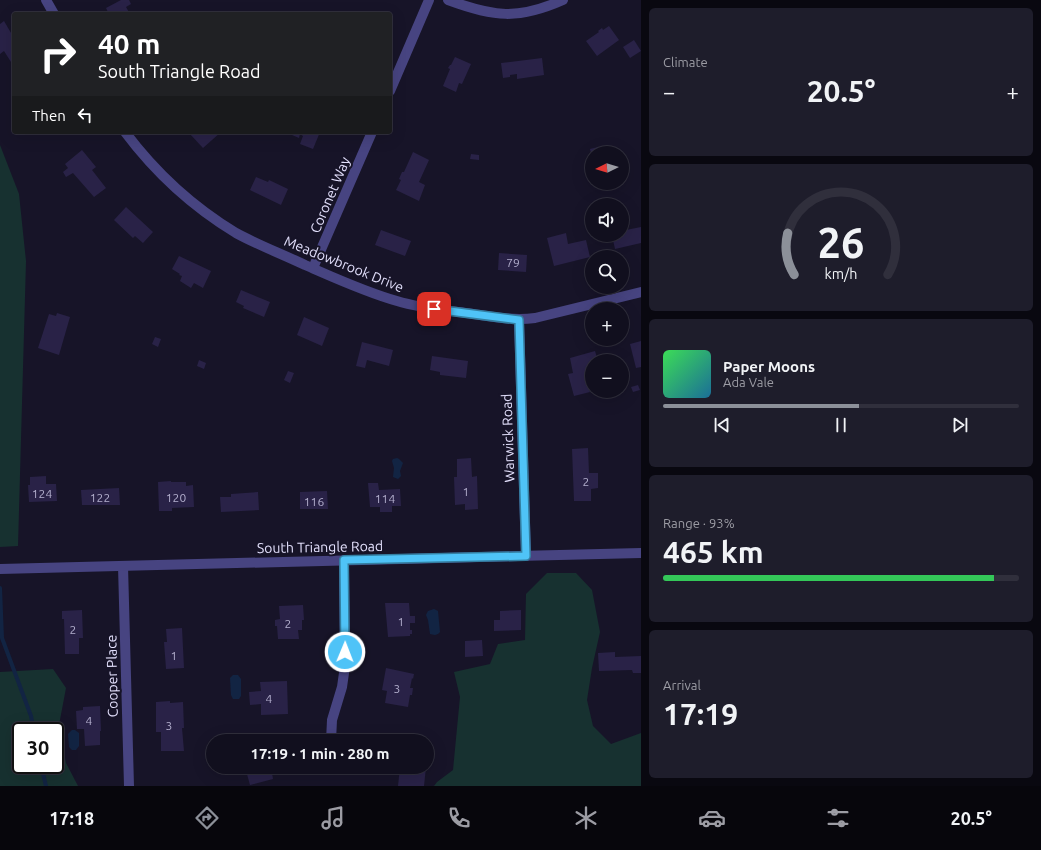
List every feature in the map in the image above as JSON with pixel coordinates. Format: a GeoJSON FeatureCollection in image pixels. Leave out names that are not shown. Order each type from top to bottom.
{"type":"FeatureCollection","features":[{"type":"Feature","properties":{"kind":"street"},"geometry":{"type":"LineString","coordinates":[[46,0],[53,12]]}},
{"type":"Feature","properties":{"kind":"street"},"geometry":{"type":"LineString","coordinates":[[392,86],[429,0]]}},
{"type":"Feature","properties":{"kind":"street"},"geometry":{"type":"LineString","coordinates":[[448,0],[475,10],[508,15],[527,13],[548,7],[563,0]]}},
{"type":"Feature","properties":{"kind":"street","name":"Meadowbrook Drive"},"geometry":{"type":"LineString","coordinates":[[126,134],[162,175],[199,208],[236,232],[258,244],[350,285],[398,302],[446,311],[519,320],[535,318],[641,292]]}},
{"type":"Feature","properties":{"kind":"street","name":"Coronet Way"},"geometry":{"type":"LineString","coordinates":[[313,268],[371,134]]}},
{"type":"Feature","properties":{"kind":"street","name":"Warwick Road"},"geometry":{"type":"LineString","coordinates":[[519,320],[526,556]]}},
{"type":"Feature","properties":{"kind":"street","name":"South Triangle Road"},"geometry":{"type":"LineString","coordinates":[[0,569],[641,553]]}},
{"type":"Feature","properties":{"kind":"street"},"geometry":{"type":"LineString","coordinates":[[331,734],[332,720],[342,687],[345,666],[344,560]]}},
{"type":"Feature","properties":{"kind":"street","name":"Cooper Place"},"geometry":{"type":"LineString","coordinates":[[123,566],[128,786]]}},
{"type":"Feature","properties":{"kind":"green space"},"geometry":{"type":"Polygon","coordinates":[[[0,145],[19,194],[26,261],[18,546],[0,547],[0,145]]]}},
{"type":"Feature","properties":{"kind":"green space"},"geometry":{"type":"Polygon","coordinates":[[[547,573],[576,573],[592,590],[600,632],[587,700],[593,726],[611,744],[641,733],[641,786],[434,786],[453,770],[460,697],[454,672],[490,664],[498,644],[525,640],[526,594],[547,573]]]}},
{"type":"Feature","properties":{"kind":"green space"},"geometry":{"type":"Polygon","coordinates":[[[53,669],[66,688],[60,722],[12,722],[12,774],[64,774],[64,752],[66,763],[78,786],[0,786],[0,672],[53,669]]]}},
{"type":"Feature","properties":{"kind":"water"},"geometry":{"type":"Polygon","coordinates":[[[397,458],[403,463],[400,471],[401,476],[398,479],[393,477],[394,468],[392,461],[393,459],[397,458]]]}},
{"type":"Feature","properties":{"kind":"water"},"geometry":{"type":"Polygon","coordinates":[[[434,609],[438,611],[440,632],[435,635],[430,634],[426,615],[428,611],[434,609]]]}},
{"type":"Feature","properties":{"kind":"water"},"geometry":{"type":"Polygon","coordinates":[[[233,675],[238,675],[241,679],[241,696],[239,699],[233,699],[231,695],[230,678],[233,675]]]}},
{"type":"Feature","properties":{"kind":"water"},"geometry":{"type":"Polygon","coordinates":[[[72,730],[79,733],[79,746],[76,750],[72,750],[69,747],[68,734],[72,730]]]}},
{"type":"Feature","properties":{"kind":"building"},"geometry":{"type":"Polygon","coordinates":[[[121,0],[129,0],[131,4],[126,7],[129,12],[108,12],[106,8],[121,0]]]}},
{"type":"Feature","properties":{"kind":"building"},"geometry":{"type":"Polygon","coordinates":[[[4,21],[12,35],[11,62],[4,51],[0,54],[0,24],[4,21]]]}},
{"type":"Feature","properties":{"kind":"building"},"geometry":{"type":"Polygon","coordinates":[[[609,26],[619,40],[597,56],[586,41],[599,32],[598,31],[602,28],[603,30],[609,26]]]}},
{"type":"Feature","properties":{"kind":"building"},"geometry":{"type":"Polygon","coordinates":[[[634,40],[641,51],[630,58],[623,47],[634,40]]]}},
{"type":"Feature","properties":{"kind":"building"},"geometry":{"type":"Polygon","coordinates":[[[455,57],[471,64],[462,84],[459,83],[456,92],[443,86],[450,69],[448,68],[455,57]]]}},
{"type":"Feature","properties":{"kind":"building"},"geometry":{"type":"Polygon","coordinates":[[[542,58],[544,75],[517,79],[517,74],[503,78],[501,63],[542,58]]]}},
{"type":"Feature","properties":{"kind":"building"},"geometry":{"type":"Polygon","coordinates":[[[190,134],[219,134],[203,148],[190,134]]]}},
{"type":"Feature","properties":{"kind":"building"},"geometry":{"type":"Polygon","coordinates":[[[290,134],[300,134],[299,138],[290,134]]]}},
{"type":"Feature","properties":{"kind":"building"},"geometry":{"type":"Polygon","coordinates":[[[300,134],[319,134],[313,149],[300,144],[303,136],[300,134]]]}},
{"type":"Feature","properties":{"kind":"building"},"geometry":{"type":"Polygon","coordinates":[[[82,150],[96,167],[92,170],[106,188],[94,197],[73,173],[66,177],[63,172],[68,168],[65,164],[82,150]]]}},
{"type":"Feature","properties":{"kind":"building"},"geometry":{"type":"Polygon","coordinates":[[[413,152],[429,160],[419,182],[425,185],[419,201],[396,190],[401,180],[399,179],[402,172],[404,172],[413,152]]]}},
{"type":"Feature","properties":{"kind":"building"},"geometry":{"type":"Polygon","coordinates":[[[471,154],[479,155],[479,160],[470,159],[471,154]]]}},
{"type":"Feature","properties":{"kind":"building"},"geometry":{"type":"Polygon","coordinates":[[[256,177],[268,182],[269,180],[288,189],[281,205],[250,190],[256,177]]]}},
{"type":"Feature","properties":{"kind":"building"},"geometry":{"type":"Polygon","coordinates":[[[126,207],[153,232],[143,243],[135,236],[133,238],[114,220],[126,207]]]}},
{"type":"Feature","properties":{"kind":"building"},"geometry":{"type":"Polygon","coordinates":[[[641,227],[641,243],[615,249],[613,242],[629,242],[629,229],[641,227]]]}},
{"type":"Feature","properties":{"kind":"building"},"geometry":{"type":"Polygon","coordinates":[[[381,230],[411,241],[405,256],[375,245],[381,230]]]}},
{"type":"Feature","properties":{"kind":"building"},"geometry":{"type":"Polygon","coordinates":[[[566,233],[568,244],[585,240],[588,250],[585,250],[585,258],[554,266],[547,238],[566,233]]]}},
{"type":"Feature","properties":{"kind":"building"},"geometry":{"type":"Polygon","coordinates":[[[499,253],[527,255],[526,272],[498,270],[499,253]]]}},
{"type":"Feature","properties":{"kind":"building"},"geometry":{"type":"Polygon","coordinates":[[[179,256],[211,271],[203,288],[194,283],[191,288],[180,281],[182,276],[172,269],[179,256]]]}},
{"type":"Feature","properties":{"kind":"building"},"geometry":{"type":"Polygon","coordinates":[[[241,290],[270,302],[264,317],[243,308],[244,306],[236,302],[241,290]]]}},
{"type":"Feature","properties":{"kind":"building"},"geometry":{"type":"Polygon","coordinates":[[[57,313],[70,317],[59,355],[38,348],[49,314],[56,316],[57,313]]]}},
{"type":"Feature","properties":{"kind":"building"},"geometry":{"type":"Polygon","coordinates":[[[304,317],[329,328],[322,346],[297,335],[304,317]]]}},
{"type":"Feature","properties":{"kind":"building"},"geometry":{"type":"Polygon","coordinates":[[[155,337],[161,339],[158,347],[152,344],[155,337]]]}},
{"type":"Feature","properties":{"kind":"building"},"geometry":{"type":"Polygon","coordinates":[[[641,341],[641,367],[636,368],[630,344],[641,341]]]}},
{"type":"Feature","properties":{"kind":"building"},"geometry":{"type":"Polygon","coordinates":[[[362,342],[393,350],[389,366],[367,360],[365,368],[356,366],[362,342]]]}},
{"type":"Feature","properties":{"kind":"building"},"geometry":{"type":"Polygon","coordinates":[[[595,351],[596,354],[585,354],[585,393],[574,396],[568,374],[573,373],[570,358],[595,351]]]}},
{"type":"Feature","properties":{"kind":"building"},"geometry":{"type":"Polygon","coordinates":[[[432,356],[468,361],[466,378],[440,375],[440,372],[430,370],[432,356]]]}},
{"type":"Feature","properties":{"kind":"building"},"geometry":{"type":"Polygon","coordinates":[[[199,360],[206,363],[204,369],[197,366],[199,360]]]}},
{"type":"Feature","properties":{"kind":"building"},"geometry":{"type":"Polygon","coordinates":[[[288,371],[294,373],[290,383],[284,380],[288,371]]]}},
{"type":"Feature","properties":{"kind":"building"},"geometry":{"type":"Polygon","coordinates":[[[638,385],[640,390],[633,392],[631,387],[638,385]]]}},
{"type":"Feature","properties":{"kind":"building"},"geometry":{"type":"Polygon","coordinates":[[[588,448],[589,473],[598,473],[598,488],[591,489],[591,501],[574,501],[572,449],[588,448]]]}},
{"type":"Feature","properties":{"kind":"building"},"geometry":{"type":"Polygon","coordinates":[[[471,458],[472,477],[477,476],[478,509],[465,510],[465,504],[455,505],[454,477],[457,477],[457,459],[471,458]]]}},
{"type":"Feature","properties":{"kind":"building"},"geometry":{"type":"Polygon","coordinates":[[[46,476],[46,484],[56,484],[57,501],[29,502],[28,485],[30,485],[30,477],[46,476]]]}},
{"type":"Feature","properties":{"kind":"building"},"geometry":{"type":"Polygon","coordinates":[[[158,482],[186,482],[186,486],[193,485],[194,507],[172,508],[172,511],[159,511],[158,482]]]}},
{"type":"Feature","properties":{"kind":"building"},"geometry":{"type":"Polygon","coordinates":[[[368,483],[378,483],[379,490],[400,489],[401,506],[392,506],[392,512],[380,512],[380,507],[370,507],[368,483]]]}},
{"type":"Feature","properties":{"kind":"building"},"geometry":{"type":"Polygon","coordinates":[[[119,488],[120,505],[82,505],[81,490],[119,488]]]}},
{"type":"Feature","properties":{"kind":"building"},"geometry":{"type":"Polygon","coordinates":[[[327,491],[328,509],[300,509],[300,492],[327,491]]]}},
{"type":"Feature","properties":{"kind":"building"},"geometry":{"type":"Polygon","coordinates":[[[258,492],[259,510],[221,512],[220,497],[231,497],[231,494],[258,492]]]}},
{"type":"Feature","properties":{"kind":"building"},"geometry":{"type":"Polygon","coordinates":[[[385,603],[409,603],[410,616],[415,616],[415,623],[410,623],[410,630],[412,630],[412,634],[410,634],[410,636],[388,637],[385,603]]]}},
{"type":"Feature","properties":{"kind":"building"},"geometry":{"type":"Polygon","coordinates":[[[303,605],[304,620],[302,620],[302,630],[298,630],[299,639],[278,639],[275,620],[280,619],[279,606],[303,605]]]}},
{"type":"Feature","properties":{"kind":"building"},"geometry":{"type":"Polygon","coordinates":[[[82,610],[83,638],[79,638],[79,654],[65,654],[64,619],[62,619],[62,611],[82,610]]]}},
{"type":"Feature","properties":{"kind":"building"},"geometry":{"type":"Polygon","coordinates":[[[521,610],[521,630],[494,631],[494,620],[500,620],[500,611],[521,610]]]}},
{"type":"Feature","properties":{"kind":"building"},"geometry":{"type":"Polygon","coordinates":[[[182,628],[184,668],[166,669],[164,642],[167,642],[166,629],[182,628]]]}},
{"type":"Feature","properties":{"kind":"building"},"geometry":{"type":"Polygon","coordinates":[[[482,640],[483,656],[465,657],[465,641],[482,640]]]}},
{"type":"Feature","properties":{"kind":"building"},"geometry":{"type":"Polygon","coordinates":[[[615,652],[615,657],[641,656],[641,673],[633,673],[632,670],[599,671],[598,653],[615,652]]]}},
{"type":"Feature","properties":{"kind":"building"},"geometry":{"type":"Polygon","coordinates":[[[386,668],[414,674],[410,688],[413,688],[412,695],[410,695],[408,707],[385,703],[387,691],[382,690],[386,668]]]}},
{"type":"Feature","properties":{"kind":"building"},"geometry":{"type":"Polygon","coordinates":[[[287,681],[288,714],[261,715],[261,704],[250,705],[249,692],[261,691],[260,682],[287,681]]]}},
{"type":"Feature","properties":{"kind":"building"},"geometry":{"type":"Polygon","coordinates":[[[170,701],[170,703],[183,702],[184,728],[182,728],[184,751],[161,751],[161,732],[156,732],[156,702],[170,701]]]}},
{"type":"Feature","properties":{"kind":"building"},"geometry":{"type":"Polygon","coordinates":[[[100,706],[100,745],[85,746],[84,729],[77,729],[76,711],[83,710],[83,707],[100,706]]]}},
{"type":"Feature","properties":{"kind":"building"},"geometry":{"type":"Polygon","coordinates":[[[247,774],[272,774],[273,779],[250,785],[247,774]]]}},
{"type":"Feature","properties":{"kind":"building"},"geometry":{"type":"Polygon","coordinates":[[[399,774],[425,774],[424,786],[398,786],[399,774]]]}},
{"type":"Feature","properties":{"kind":"waterway"},"geometry":{"type":"LineString","coordinates":[[0,588],[2,638],[32,722]]}},
{"type":"Feature","properties":{"kind":"waterway"},"geometry":{"type":"LineString","coordinates":[[43,774],[46,786]]}},
{"type":"Feature","properties":{"kind":"route"},"geometry":{"type":"LineString","coordinates":[[345,652],[344,560],[526,556],[519,320],[434,309]]}}]}
